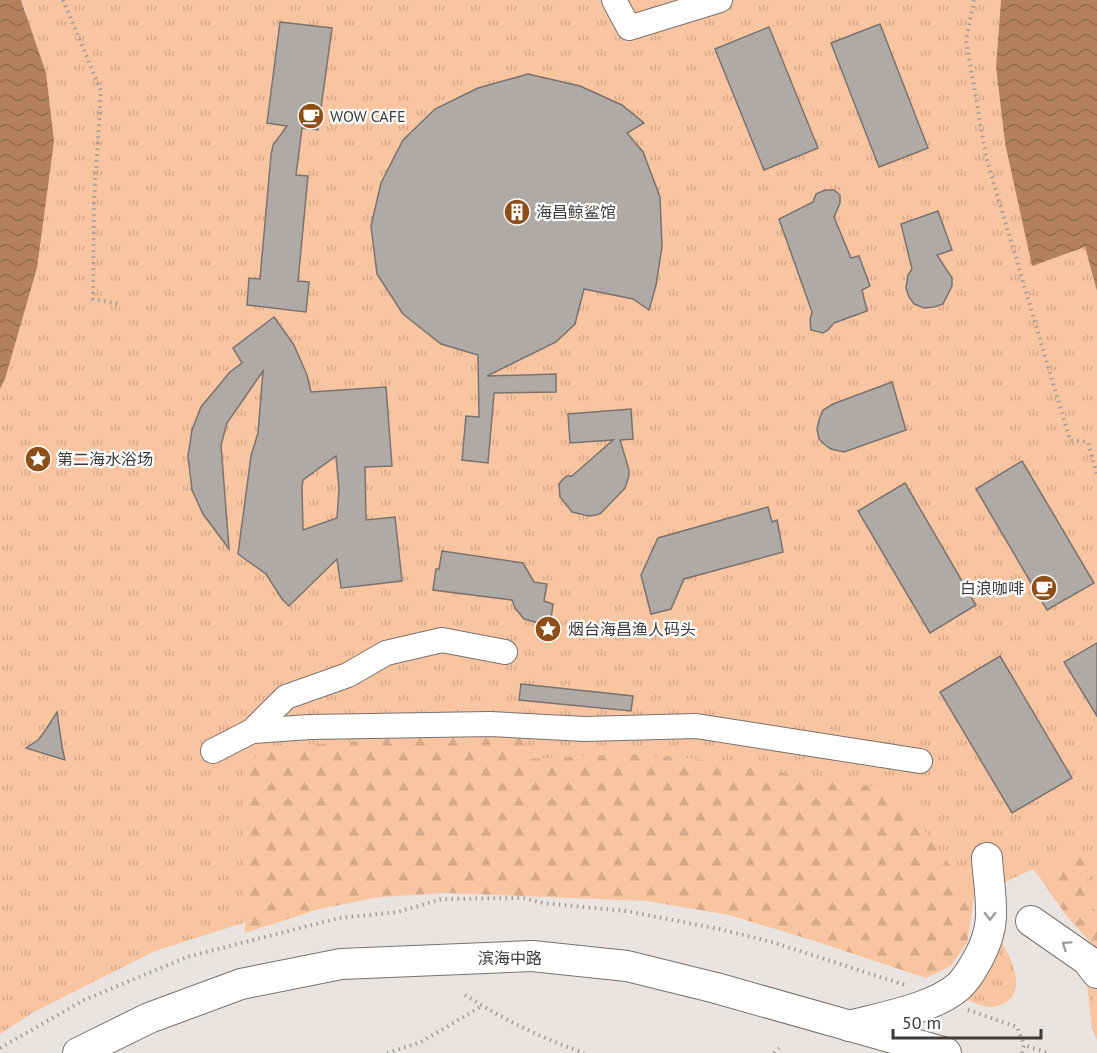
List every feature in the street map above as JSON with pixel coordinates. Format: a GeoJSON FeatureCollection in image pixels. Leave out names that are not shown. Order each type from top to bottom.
{"type":"FeatureCollection","features":[{"type":"Feature","properties":{"kind":"main road"},"geometry":{"type":"LineString","coordinates":[[849,1026],[938,1000],[958,987],[972,971],[986,943],[990,926],[987,858]]}},
{"type":"Feature","properties":{"kind":"main road"},"geometry":{"type":"LineString","coordinates":[[1031,921],[1087,960],[1097,973]]}},
{"type":"Feature","properties":{"kind":"main road","name":"滨海中路"},"geometry":{"type":"LineString","coordinates":[[78,1053],[149,1018],[241,984],[341,964],[532,956],[627,966],[716,988],[946,1053]]}},
{"type":"Feature","properties":{"kind":"main road"},"geometry":{"type":"LineString","coordinates":[[849,1026],[883,1053]]}},
{"type":"Feature","properties":{"kind":"lane"},"geometry":{"type":"LineString","coordinates":[[614,0],[629,28],[720,0]]}},
{"type":"Feature","properties":{"kind":"lane"},"geometry":{"type":"LineString","coordinates":[[213,751],[252,730],[286,697],[348,675],[386,653],[442,640],[505,652]]}},
{"type":"Feature","properties":{"kind":"lane"},"geometry":{"type":"LineString","coordinates":[[252,730],[490,724],[585,729],[696,726],[920,761]]}},
{"type":"Feature","properties":{"kind":"path"},"geometry":{"type":"LineString","coordinates":[[63,0],[101,91],[94,202],[93,299],[119,304]]}},
{"type":"Feature","properties":{"kind":"path"},"geometry":{"type":"LineString","coordinates":[[974,0],[966,40],[986,157],[1070,440],[1088,442],[1097,475]]}},
{"type":"Feature","properties":{"kind":"path"},"geometry":{"type":"LineString","coordinates":[[465,995],[550,1041],[584,1053]]}},
{"type":"Feature","properties":{"kind":"path"},"geometry":{"type":"LineString","coordinates":[[387,1053],[421,1042],[482,1006]]}},
{"type":"Feature","properties":{"kind":"path"},"geometry":{"type":"LineString","coordinates":[[1022,1053],[1024,1045],[1048,1053]]}},
{"type":"Feature","properties":{"kind":"path"},"geometry":{"type":"LineString","coordinates":[[774,1053],[779,1048]]}},
{"type":"Feature","properties":{"kind":"green space","name":"烟台海昌渔人码头"},"geometry":{"type":"Polygon","coordinates":[[[21,0],[1001,0],[996,67],[1005,143],[1033,265],[1085,247],[1097,291],[1097,945],[1033,869],[973,897],[815,941],[730,915],[648,901],[440,877],[297,906],[155,951],[34,1012],[0,1034],[0,389],[5,379],[37,268],[26,10],[21,0]]]}},
{"type":"Feature","properties":{"kind":"green space"},"geometry":{"type":"Polygon","coordinates":[[[435,736],[525,737],[527,759],[621,754],[681,757],[877,787],[898,795],[974,898],[967,943],[951,966],[926,978],[730,915],[648,901],[445,893],[380,897],[319,909],[245,933],[243,787],[245,770],[257,756],[274,747],[435,736]]]}},
{"type":"Feature","properties":{"kind":"green space"},"geometry":{"type":"Polygon","coordinates":[[[1077,846],[1095,872],[1083,883],[1092,907],[1097,913],[1097,950],[1065,914],[1038,875],[1077,846]]]}},
{"type":"Feature","properties":{"kind":"green space"},"geometry":{"type":"Polygon","coordinates":[[[995,932],[1014,968],[1016,988],[1005,1003],[988,1007],[961,997],[995,932]]]}},
{"type":"Feature","properties":{"kind":"green space"},"geometry":{"type":"Polygon","coordinates":[[[1086,976],[1097,989],[1097,1040],[1092,1029],[1086,976]]]}},
{"type":"Feature","properties":{"kind":"water"},"geometry":{"type":"Polygon","coordinates":[[[0,0],[21,0],[46,73],[54,141],[37,268],[5,379],[0,389],[0,0]]]}},
{"type":"Feature","properties":{"kind":"water"},"geometry":{"type":"Polygon","coordinates":[[[1001,0],[1097,0],[1097,291],[1085,247],[1032,266],[1005,143],[996,67],[1001,0]]]}},
{"type":"Feature","properties":{"kind":"building"},"geometry":{"type":"Polygon","coordinates":[[[280,22],[332,28],[318,130],[302,128],[296,175],[308,176],[298,281],[309,282],[306,312],[247,305],[249,278],[260,279],[273,145],[287,126],[267,123],[280,22]]]}},
{"type":"Feature","properties":{"kind":"building"},"geometry":{"type":"Polygon","coordinates":[[[880,24],[928,148],[879,167],[831,43],[880,24]]]}},
{"type":"Feature","properties":{"kind":"building"},"geometry":{"type":"Polygon","coordinates":[[[769,27],[818,148],[764,170],[715,49],[769,27]]]}},
{"type":"Feature","properties":{"kind":"building","name":"海昌鲸鲨馆"},"geometry":{"type":"Polygon","coordinates":[[[528,74],[580,86],[622,105],[644,123],[627,133],[643,152],[660,197],[662,247],[656,285],[649,310],[633,299],[584,289],[575,324],[556,342],[487,376],[556,374],[556,392],[494,393],[488,463],[462,460],[466,416],[479,417],[478,355],[441,344],[403,314],[377,274],[371,226],[381,183],[403,140],[435,109],[478,88],[528,74]]]}},
{"type":"Feature","properties":{"kind":"building"},"geometry":{"type":"Polygon","coordinates":[[[825,190],[834,190],[840,195],[840,203],[834,217],[851,258],[859,256],[870,286],[862,290],[867,311],[834,323],[823,333],[811,330],[812,312],[779,219],[813,202],[816,194],[825,190]]]}},
{"type":"Feature","properties":{"kind":"building"},"geometry":{"type":"Polygon","coordinates":[[[938,211],[952,250],[937,255],[952,278],[952,286],[943,304],[924,308],[914,304],[906,288],[908,275],[912,269],[901,224],[938,211]]]}},
{"type":"Feature","properties":{"kind":"building"},"geometry":{"type":"Polygon","coordinates":[[[274,317],[294,345],[307,375],[311,392],[386,387],[392,466],[365,467],[366,520],[395,517],[402,581],[341,588],[337,559],[289,606],[266,574],[238,554],[251,456],[258,433],[263,371],[227,423],[221,445],[229,549],[203,514],[192,490],[188,456],[192,430],[201,407],[230,372],[242,363],[233,348],[274,317]],[[336,456],[303,480],[303,530],[337,518],[339,489],[336,456]]]}},
{"type":"Feature","properties":{"kind":"building"},"geometry":{"type":"Polygon","coordinates":[[[892,382],[906,430],[844,452],[831,449],[819,439],[817,429],[823,410],[892,382]]]}},
{"type":"Feature","properties":{"kind":"building"},"geometry":{"type":"Polygon","coordinates":[[[631,409],[633,439],[620,440],[629,470],[625,488],[601,513],[589,516],[572,512],[560,497],[559,484],[567,476],[572,476],[613,440],[570,443],[568,414],[631,409]]]}},
{"type":"Feature","properties":{"kind":"building"},"geometry":{"type":"Polygon","coordinates":[[[1022,461],[1094,583],[1047,610],[976,489],[1022,461]]]}},
{"type":"Feature","properties":{"kind":"building"},"geometry":{"type":"Polygon","coordinates":[[[905,483],[976,605],[930,633],[858,511],[905,483]]]}},
{"type":"Feature","properties":{"kind":"building"},"geometry":{"type":"Polygon","coordinates":[[[768,507],[772,522],[777,520],[783,552],[684,579],[671,609],[651,614],[641,575],[658,538],[768,507]]]}},
{"type":"Feature","properties":{"kind":"building"},"geometry":{"type":"Polygon","coordinates":[[[442,551],[523,563],[534,582],[547,584],[544,601],[553,604],[550,626],[524,619],[512,600],[433,590],[442,551]]]}},
{"type":"Feature","properties":{"kind":"building"},"geometry":{"type":"Polygon","coordinates":[[[1097,643],[1097,716],[1064,662],[1097,643]]]}},
{"type":"Feature","properties":{"kind":"building"},"geometry":{"type":"Polygon","coordinates":[[[1000,656],[1072,778],[1012,813],[940,692],[1000,656]]]}},
{"type":"Feature","properties":{"kind":"building"},"geometry":{"type":"Polygon","coordinates":[[[521,684],[633,696],[631,711],[519,700],[521,684]]]}},
{"type":"Feature","properties":{"kind":"building"},"geometry":{"type":"Polygon","coordinates":[[[57,712],[65,760],[26,748],[38,740],[57,712]]]}},
{"type":"Feature","properties":{"kind":"place","name":"WOW CAFE"},"geometry":{"type":"Point","coordinates":[311,116]}},
{"type":"Feature","properties":{"kind":"place","name":"海昌鲸鲨馆"},"geometry":{"type":"Point","coordinates":[517,212]}},
{"type":"Feature","properties":{"kind":"place","name":"第二海水浴场"},"geometry":{"type":"Point","coordinates":[38,459]}},
{"type":"Feature","properties":{"kind":"place","name":"白浪咖啡"},"geometry":{"type":"Point","coordinates":[1044,588]}},
{"type":"Feature","properties":{"kind":"place","name":"烟台海昌渔人码头"},"geometry":{"type":"Point","coordinates":[548,629]}}]}
